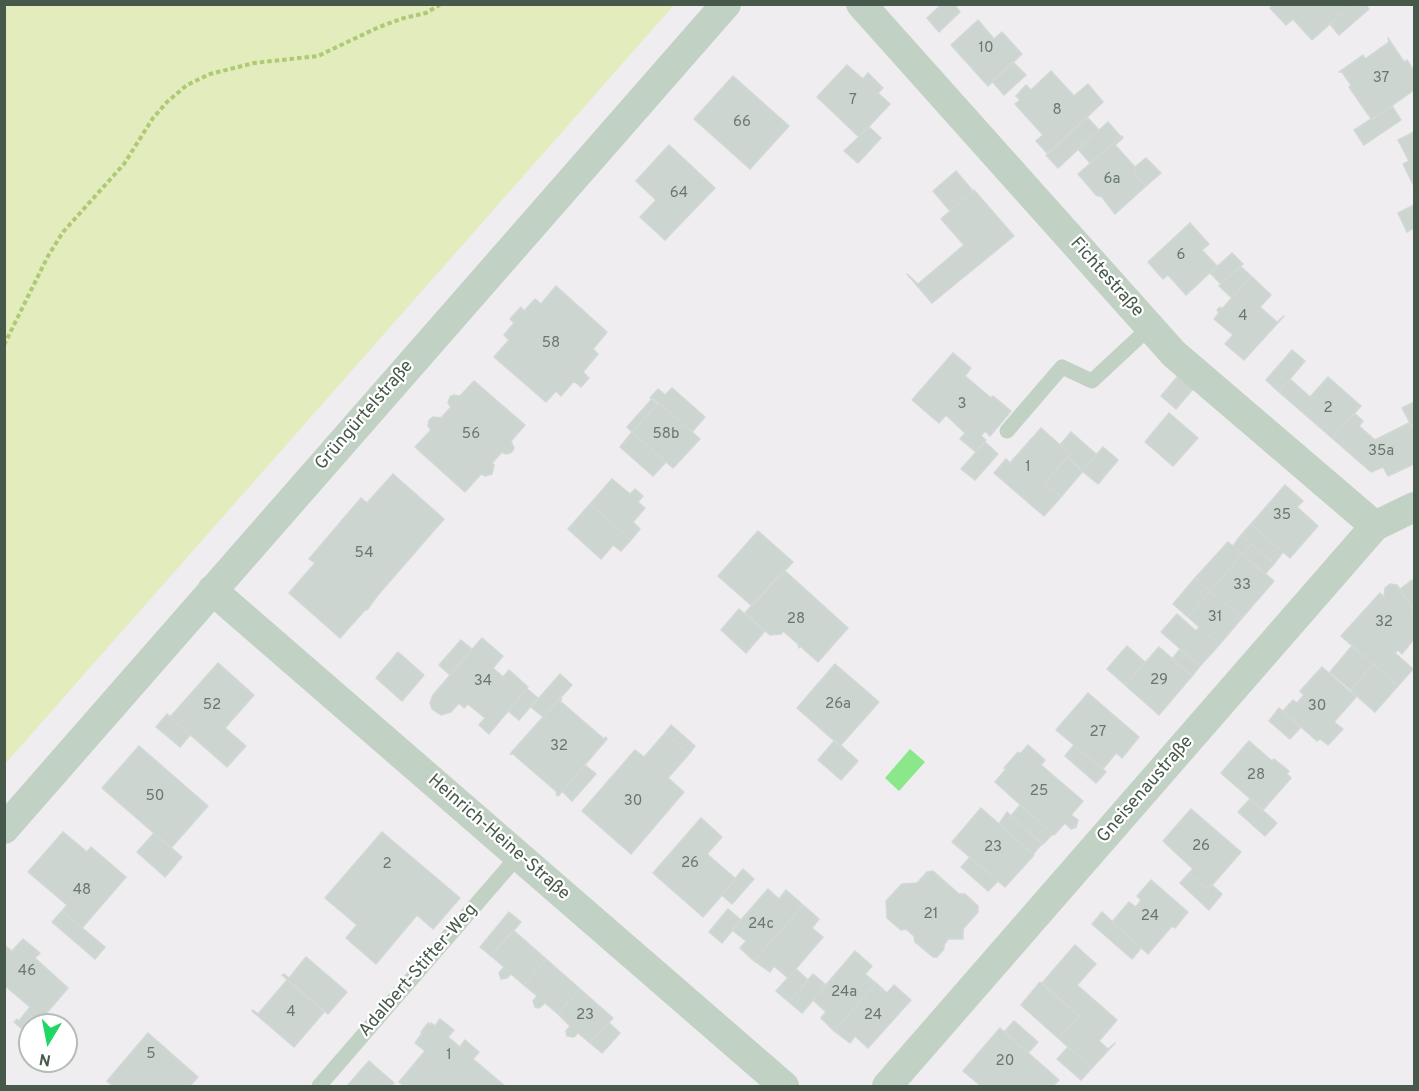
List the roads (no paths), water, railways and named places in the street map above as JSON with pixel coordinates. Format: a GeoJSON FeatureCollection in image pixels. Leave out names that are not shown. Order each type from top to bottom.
{"type":"FeatureCollection","features":[{"type":"Feature","properties":{"kind":"street","name":"Grüngürtelstraße"},"geometry":{"type":"LineString","coordinates":[[4,830],[726,4]]}},
{"type":"Feature","properties":{"kind":"street","name":"Fichtestraße"},"geometry":{"type":"LineString","coordinates":[[861,4],[1174,354],[1376,526]]}},
{"type":"Feature","properties":{"kind":"street","name":"Gneisenaustraße"},"geometry":{"type":"LineString","coordinates":[[887,1086],[1376,526],[1414,507]]}},
{"type":"Feature","properties":{"kind":"street","name":"Heinrich-Heine-Straße"},"geometry":{"type":"LineString","coordinates":[[212,590],[784,1086]]}},
{"type":"Feature","properties":{"kind":"lane"},"geometry":{"type":"LineString","coordinates":[[1007,431],[1062,367],[1092,381],[1150,327]]}},
{"type":"Feature","properties":{"kind":"lane","name":"Adalbert-Stifter-Weg"},"geometry":{"type":"LineString","coordinates":[[319,1086],[518,856]]}}]}
